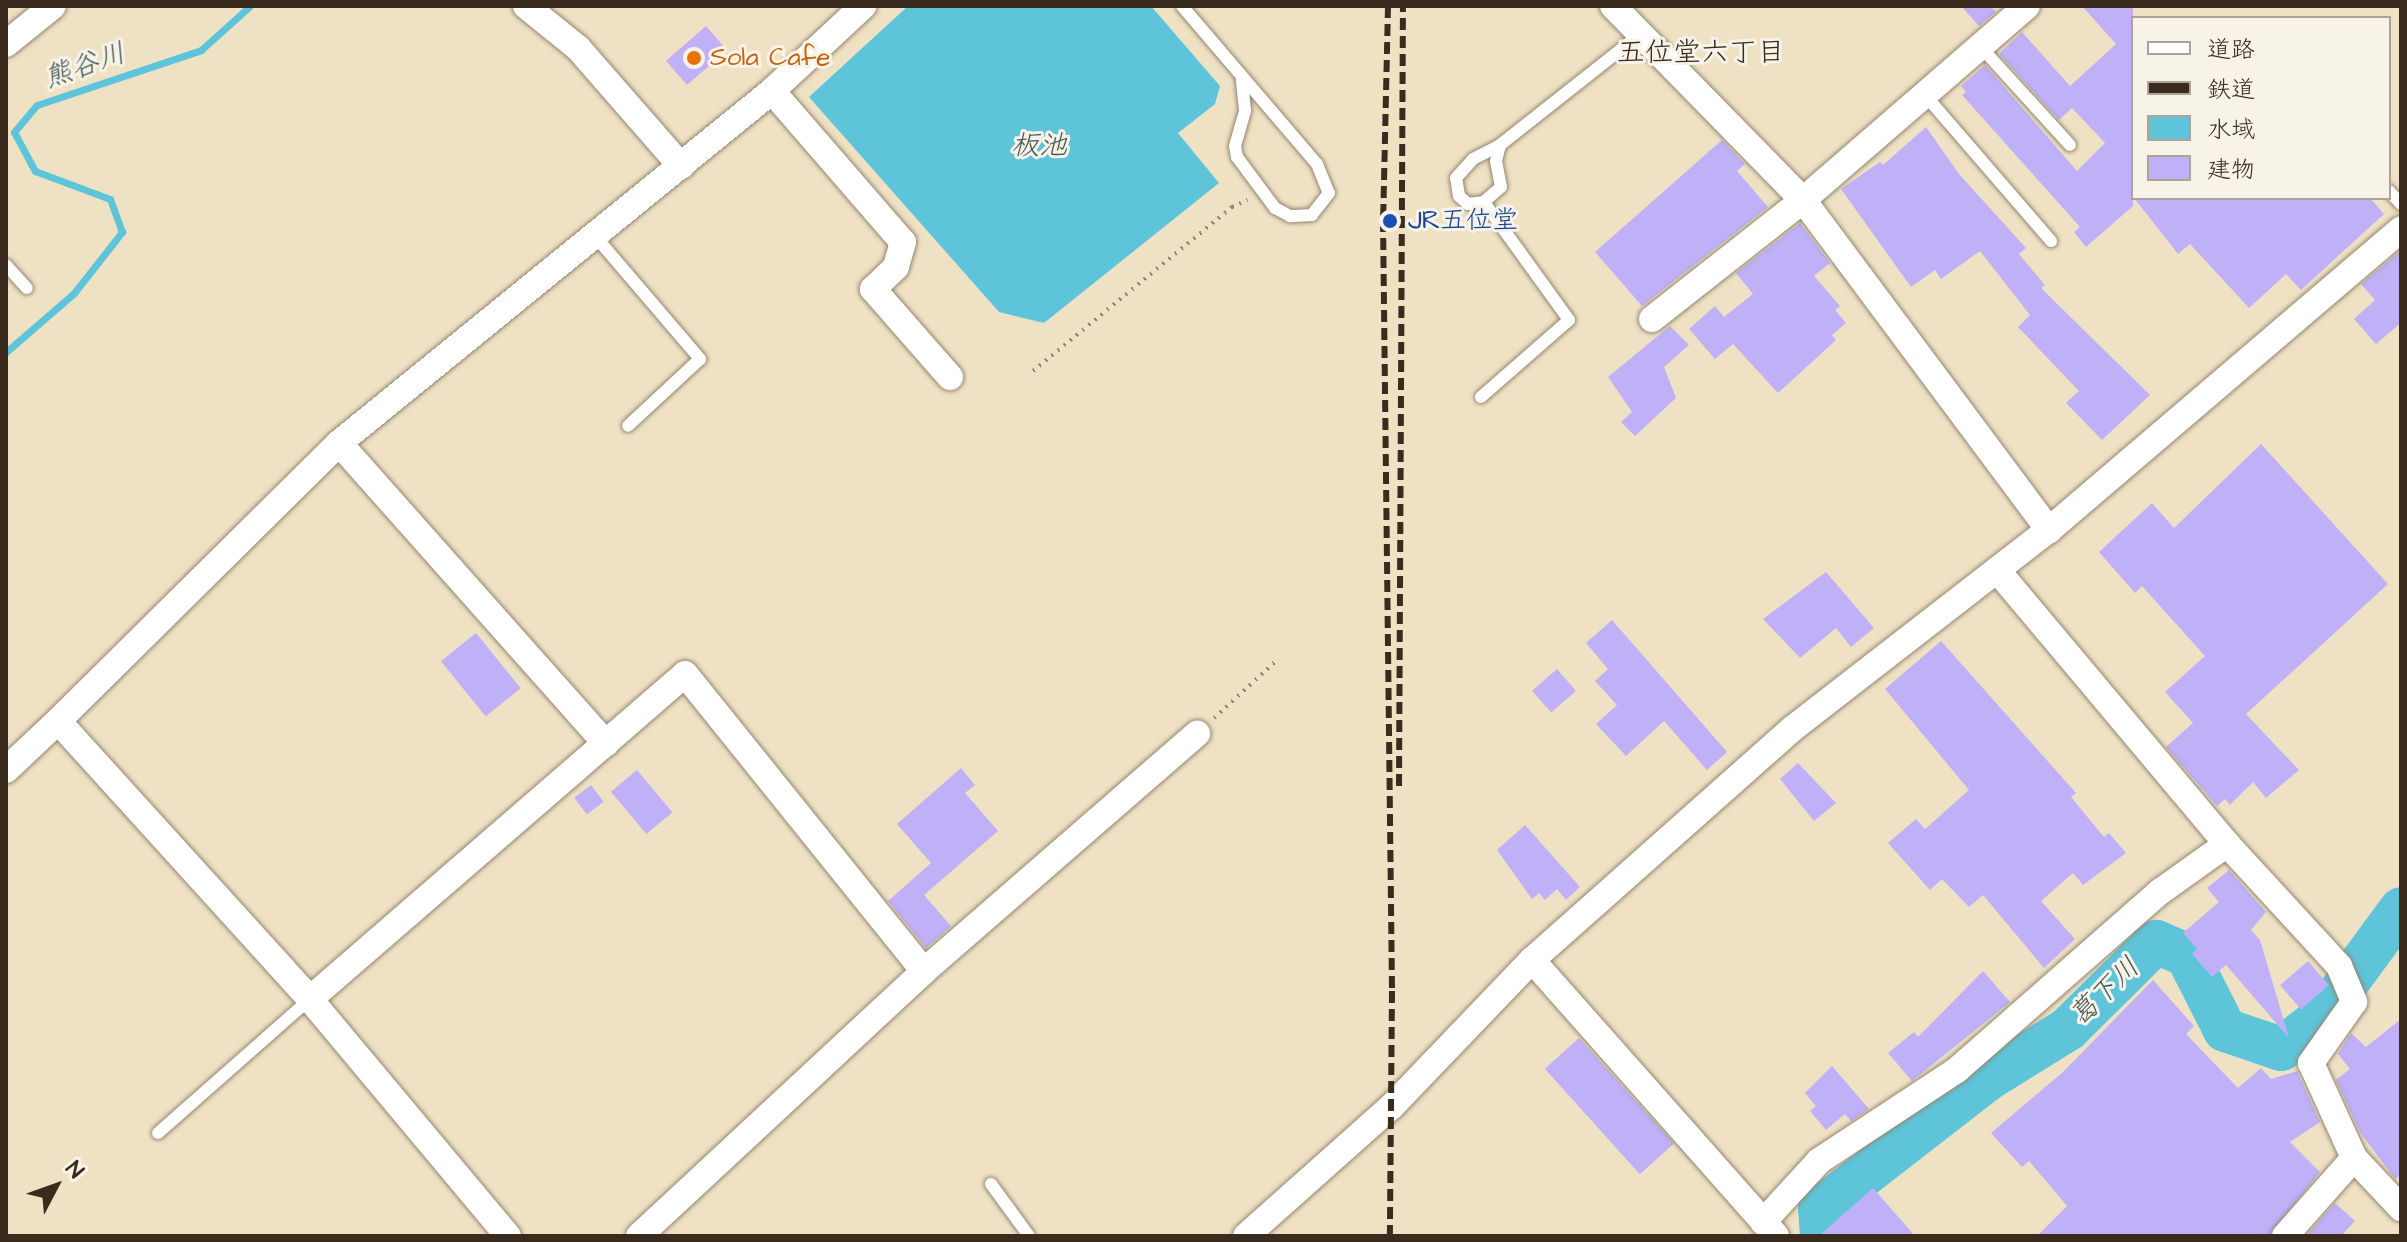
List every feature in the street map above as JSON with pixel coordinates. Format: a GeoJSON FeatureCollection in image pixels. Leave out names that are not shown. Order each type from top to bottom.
{"type":"FeatureCollection","features":[{"type":"Feature","properties":{"kind":"street"},"geometry":{"type":"LineString","coordinates":[[6,44],[53,6]]}},
{"type":"Feature","properties":{"kind":"street"},"geometry":{"type":"LineString","coordinates":[[526,6],[578,48],[681,166]]}},
{"type":"Feature","properties":{"kind":"street"},"geometry":{"type":"LineString","coordinates":[[6,770],[339,443],[772,91],[863,6]]}},
{"type":"Feature","properties":{"kind":"street"},"geometry":{"type":"LineString","coordinates":[[1613,6],[1803,200],[2049,530]]}},
{"type":"Feature","properties":{"kind":"street"},"geometry":{"type":"LineString","coordinates":[[1652,319],[1803,200],[2027,6]]}},
{"type":"Feature","properties":{"kind":"street"},"geometry":{"type":"LineString","coordinates":[[772,91],[903,242],[896,267],[873,289],[950,377]]}},
{"type":"Feature","properties":{"kind":"street"},"geometry":{"type":"LineString","coordinates":[[1246,1236],[1392,1106],[1532,960],[1792,729],[2049,530],[2401,229]]}},
{"type":"Feature","properties":{"kind":"street"},"geometry":{"type":"LineString","coordinates":[[339,443],[606,744]]}},
{"type":"Feature","properties":{"kind":"street"},"geometry":{"type":"LineString","coordinates":[[1997,570],[2227,844],[2339,966],[2354,1002],[2311,1063],[2354,1158],[2401,1208]]}},
{"type":"Feature","properties":{"kind":"street"},"geometry":{"type":"LineString","coordinates":[[310,999],[685,674],[924,971]]}},
{"type":"Feature","properties":{"kind":"street"},"geometry":{"type":"LineString","coordinates":[[58,721],[310,999],[508,1236]]}},
{"type":"Feature","properties":{"kind":"street"},"geometry":{"type":"LineString","coordinates":[[639,1236],[924,971],[1197,734]]}},
{"type":"Feature","properties":{"kind":"street"},"geometry":{"type":"LineString","coordinates":[[1532,960],[1769,1229],[1819,1161],[1957,1070],[2161,891],[2227,844]]}},
{"type":"Feature","properties":{"kind":"street"},"geometry":{"type":"LineString","coordinates":[[2285,1236],[2354,1158]]}},
{"type":"Feature","properties":{"kind":"lane"},"geometry":{"type":"LineString","coordinates":[[1182,6],[1326,180],[1329,193],[1312,215],[1290,216],[1275,208],[1237,157],[1235,146],[1245,110],[1242,80]]}},
{"type":"Feature","properties":{"kind":"lane"},"geometry":{"type":"LineString","coordinates":[[1500,145],[1496,161],[1501,187],[1484,202],[1468,204],[1459,196],[1456,178],[1473,159],[1500,145],[1642,33]]}},
{"type":"Feature","properties":{"kind":"lane"},"geometry":{"type":"LineString","coordinates":[[1979,45],[2070,145]]}},
{"type":"Feature","properties":{"kind":"lane"},"geometry":{"type":"LineString","coordinates":[[1925,95],[2051,241]]}},
{"type":"Feature","properties":{"kind":"lane"},"geometry":{"type":"LineString","coordinates":[[1481,397],[1569,320],[1484,202]]}},
{"type":"Feature","properties":{"kind":"lane"},"geometry":{"type":"LineString","coordinates":[[595,236],[700,359],[628,426]]}},
{"type":"Feature","properties":{"kind":"lane"},"geometry":{"type":"LineString","coordinates":[[6,265],[27,288]]}},
{"type":"Feature","properties":{"kind":"lane"},"geometry":{"type":"LineString","coordinates":[[158,1133],[310,999]]}},
{"type":"Feature","properties":{"kind":"lane"},"geometry":{"type":"LineString","coordinates":[[991,1184],[1029,1236]]}},
{"type":"Feature","properties":{"kind":"path"},"geometry":{"type":"LineString","coordinates":[[1033,371],[1232,207]]}},
{"type":"Feature","properties":{"kind":"path"},"geometry":{"type":"LineString","coordinates":[[1197,734],[1277,660]]}},
{"type":"Feature","properties":{"kind":"water","name":"板池"},"geometry":{"type":"Polygon","coordinates":[[[908,6],[1151,6],[1220,86],[1215,104],[1178,133],[1219,183],[1044,323],[999,312],[809,97],[908,6]]]}},
{"type":"Feature","properties":{"kind":"building"},"geometry":{"type":"Polygon","coordinates":[[[1961,6],[1991,6],[1996,12],[1979,26],[1961,6]]]}},
{"type":"Feature","properties":{"kind":"building"},"geometry":{"type":"Polygon","coordinates":[[[2082,6],[2133,6],[2133,206],[2086,247],[2074,232],[2080,227],[1962,95],[1966,92],[1961,86],[1985,65],[2077,171],[2105,143],[2072,108],[2059,120],[1999,54],[2022,32],[2070,86],[2116,44],[2082,6]]]}},
{"type":"Feature","properties":{"kind":"building"},"geometry":{"type":"Polygon","coordinates":[[[706,26],[727,50],[687,85],[666,61],[706,26]]]}},
{"type":"Feature","properties":{"kind":"building"},"geometry":{"type":"Polygon","coordinates":[[[1926,127],[1959,174],[2026,248],[2019,254],[2045,285],[2041,288],[2150,395],[2102,440],[2066,403],[2079,391],[2018,327],[2030,315],[1980,251],[1941,279],[1935,270],[1911,287],[1841,189],[1880,162],[1883,165],[1926,127]]]}},
{"type":"Feature","properties":{"kind":"building"},"geometry":{"type":"Polygon","coordinates":[[[1722,140],[1745,164],[1737,171],[1768,207],[1642,306],[1595,252],[1722,140]]]}},
{"type":"Feature","properties":{"kind":"building"},"geometry":{"type":"Polygon","coordinates":[[[2136,200],[2372,200],[2384,214],[2301,290],[2286,274],[2249,308],[2190,244],[2178,254],[2136,200]]]}},
{"type":"Feature","properties":{"kind":"building"},"geometry":{"type":"Polygon","coordinates":[[[1800,223],[1830,263],[1814,276],[1840,306],[1835,310],[1846,323],[1832,335],[1836,340],[1778,393],[1733,344],[1715,359],[1689,329],[1715,306],[1724,317],[1753,294],[1736,273],[1800,223]]]}},
{"type":"Feature","properties":{"kind":"building"},"geometry":{"type":"Polygon","coordinates":[[[2401,250],[2401,323],[2376,344],[2354,319],[2375,300],[2361,284],[2401,250]]]}},
{"type":"Feature","properties":{"kind":"building"},"geometry":{"type":"Polygon","coordinates":[[[1670,326],[1689,345],[1664,367],[1676,398],[1635,436],[1621,422],[1632,412],[1608,377],[1670,326]]]}},
{"type":"Feature","properties":{"kind":"building"},"geometry":{"type":"Polygon","coordinates":[[[2261,444],[2388,584],[2246,714],[2299,770],[2266,798],[2253,782],[2230,805],[2225,799],[2217,806],[2166,747],[2193,723],[2165,692],[2205,656],[2142,586],[2135,593],[2099,552],[2152,503],[2174,528],[2261,444]]]}},
{"type":"Feature","properties":{"kind":"building"},"geometry":{"type":"Polygon","coordinates":[[[1826,572],[1874,628],[1851,647],[1836,628],[1800,658],[1763,619],[1826,572]]]}},
{"type":"Feature","properties":{"kind":"building"},"geometry":{"type":"Polygon","coordinates":[[[1612,620],[1727,752],[1707,770],[1664,721],[1626,756],[1596,724],[1617,705],[1595,681],[1608,669],[1586,643],[1612,620]]]}},
{"type":"Feature","properties":{"kind":"building"},"geometry":{"type":"Polygon","coordinates":[[[476,633],[521,688],[486,716],[441,661],[476,633]]]}},
{"type":"Feature","properties":{"kind":"building"},"geometry":{"type":"Polygon","coordinates":[[[1941,641],[2076,793],[2071,797],[2104,837],[2109,833],[2126,853],[2083,885],[2073,873],[2041,901],[2075,939],[2044,968],[1983,895],[1969,907],[1942,879],[1930,890],[1888,843],[1916,819],[1925,829],[1969,790],[1885,689],[1941,641]]]}},
{"type":"Feature","properties":{"kind":"building"},"geometry":{"type":"Polygon","coordinates":[[[1557,669],[1576,691],[1551,713],[1532,691],[1557,669]]]}},
{"type":"Feature","properties":{"kind":"building"},"geometry":{"type":"Polygon","coordinates":[[[1798,763],[1836,803],[1814,821],[1780,779],[1798,763]]]}},
{"type":"Feature","properties":{"kind":"building"},"geometry":{"type":"Polygon","coordinates":[[[961,768],[975,785],[965,793],[998,831],[924,895],[951,926],[926,948],[888,901],[931,863],[897,824],[961,768]]]}},
{"type":"Feature","properties":{"kind":"building"},"geometry":{"type":"Polygon","coordinates":[[[637,770],[672,812],[646,834],[611,792],[637,770]]]}},
{"type":"Feature","properties":{"kind":"building"},"geometry":{"type":"Polygon","coordinates":[[[591,785],[604,802],[587,814],[574,798],[591,785]]]}},
{"type":"Feature","properties":{"kind":"building"},"geometry":{"type":"Polygon","coordinates":[[[1525,825],[1580,887],[1566,900],[1557,889],[1545,900],[1539,893],[1532,899],[1497,850],[1525,825]]]}},
{"type":"Feature","properties":{"kind":"building"},"geometry":{"type":"Polygon","coordinates":[[[2229,870],[2266,912],[2251,930],[2260,940],[2289,1038],[2226,965],[2212,977],[2192,954],[2197,949],[2183,933],[2219,902],[2207,888],[2229,870]]]}},
{"type":"Feature","properties":{"kind":"building"},"geometry":{"type":"Polygon","coordinates":[[[2308,961],[2329,985],[2301,1009],[2280,985],[2308,961]]]}},
{"type":"Feature","properties":{"kind":"building"},"geometry":{"type":"Polygon","coordinates":[[[1983,971],[2010,1002],[1912,1081],[1888,1053],[1914,1032],[1918,1037],[1983,971]]]}},
{"type":"Feature","properties":{"kind":"building"},"geometry":{"type":"Polygon","coordinates":[[[2153,980],[2194,1026],[2186,1034],[2238,1088],[2261,1068],[2271,1079],[2297,1071],[2320,1122],[2290,1142],[2320,1172],[2269,1236],[2037,1236],[2067,1206],[2029,1161],[2022,1167],[1991,1133],[2063,1072],[2153,980]]]}},
{"type":"Feature","properties":{"kind":"building"},"geometry":{"type":"Polygon","coordinates":[[[2401,1019],[2401,1174],[2395,1179],[2360,1132],[2336,1080],[2350,1069],[2338,1054],[2351,1033],[2366,1047],[2401,1019]]]}},
{"type":"Feature","properties":{"kind":"building"},"geometry":{"type":"Polygon","coordinates":[[[1579,1038],[1674,1144],[1640,1174],[1545,1069],[1579,1038]]]}},
{"type":"Feature","properties":{"kind":"building"},"geometry":{"type":"Polygon","coordinates":[[[1832,1066],[1869,1109],[1851,1121],[1845,1114],[1826,1130],[1810,1111],[1816,1106],[1805,1093],[1832,1066]]]}},
{"type":"Feature","properties":{"kind":"building"},"geometry":{"type":"Polygon","coordinates":[[[1873,1188],[1915,1236],[1819,1236],[1873,1188]]]}},
{"type":"Feature","properties":{"kind":"building"},"geometry":{"type":"Polygon","coordinates":[[[2335,1203],[2355,1221],[2341,1236],[2306,1236],[2335,1203]]]}},
{"type":"Feature","properties":{"kind":"waterway","name":"熊谷川"},"geometry":{"type":"LineString","coordinates":[[6,352],[74,293],[122,232],[110,199],[35,171],[14,132],[37,105],[201,50],[250,6]]}},
{"type":"Feature","properties":{"kind":"waterway","name":"葛下川"},"geometry":{"type":"LineString","coordinates":[[1822,1236],[1820,1209],[1989,1078],[2068,1029],[2156,942],[2187,955],[2225,1030],[2281,1049],[2321,1018],[2401,909]]}},
{"type":"Feature","properties":{"kind":"railway"},"geometry":{"type":"LineString","coordinates":[[1388,6],[1383,220],[1392,991],[1390,1236]]}},
{"type":"Feature","properties":{"kind":"railway"},"geometry":{"type":"LineString","coordinates":[[1399,786],[1403,6]]}},
{"type":"Feature","properties":{"kind":"place","name":"Sola Cafe"},"geometry":{"type":"Point","coordinates":[694,58]}},
{"type":"Feature","properties":{"kind":"place","name":"JR五位堂"},"geometry":{"type":"Point","coordinates":[1390,221]}},
{"type":"Feature","properties":{"kind":"district","name":"五位堂六丁目"},"geometry":{"type":"Point","coordinates":[1701,53]}}]}
